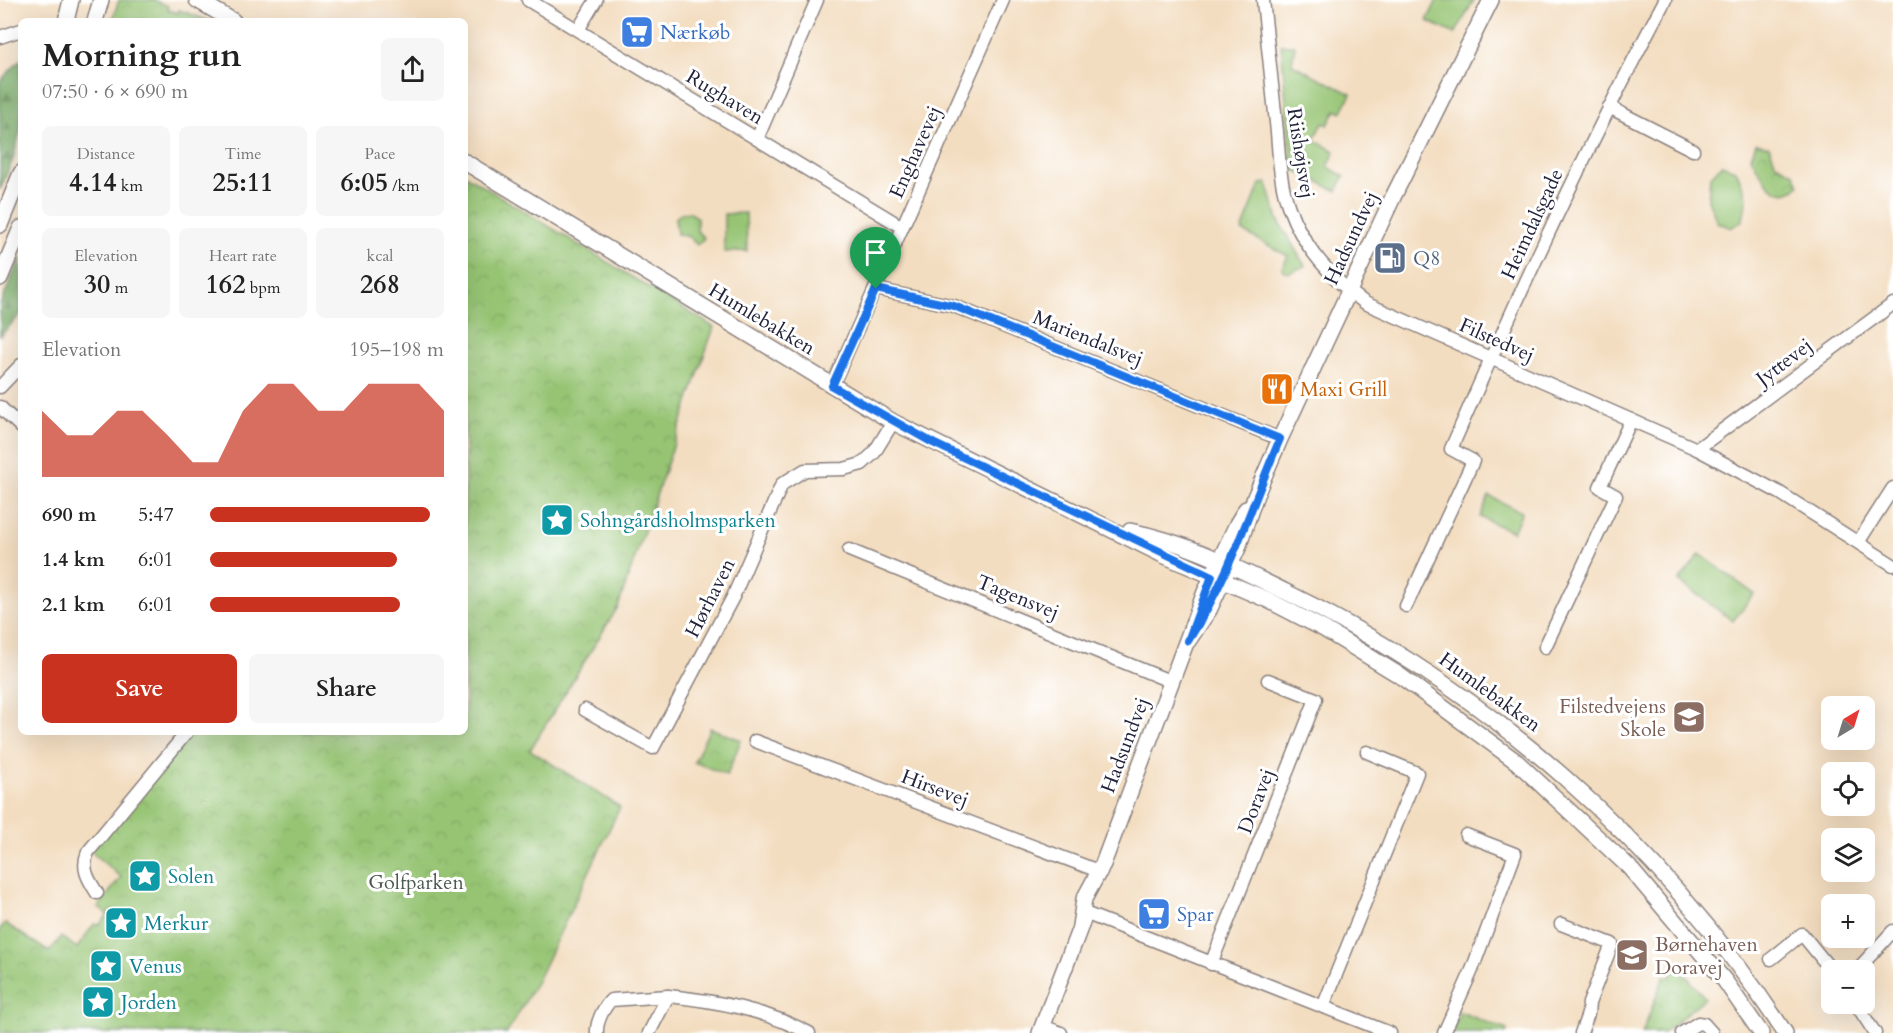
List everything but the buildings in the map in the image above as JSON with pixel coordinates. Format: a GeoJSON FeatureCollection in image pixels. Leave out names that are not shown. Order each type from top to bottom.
{"type":"FeatureCollection","features":[{"type":"Feature","properties":{"kind":"street"},"geometry":{"type":"LineString","coordinates":[[67,18],[71,0]]}},
{"type":"Feature","properties":{"kind":"street"},"geometry":{"type":"LineString","coordinates":[[96,18],[101,0]]}},
{"type":"Feature","properties":{"kind":"street"},"geometry":{"type":"LineString","coordinates":[[197,0],[228,18]]}},
{"type":"Feature","properties":{"kind":"street","name":"Rughaven"},"geometry":{"type":"LineString","coordinates":[[528,0],[902,227]]}},
{"type":"Feature","properties":{"kind":"street"},"geometry":{"type":"LineString","coordinates":[[578,30],[596,0]]}},
{"type":"Feature","properties":{"kind":"street"},"geometry":{"type":"LineString","coordinates":[[757,139],[817,0]]}},
{"type":"Feature","properties":{"kind":"street","name":"Enghavevej"},"geometry":{"type":"LineString","coordinates":[[832,386],[1003,0]]}},
{"type":"Feature","properties":{"kind":"street","name":"Riishøjsvej"},"geometry":{"type":"LineString","coordinates":[[1263,0],[1281,175],[1289,208],[1300,231],[1321,263],[1349,291]]}},
{"type":"Feature","properties":{"kind":"street","name":"Hadsundvej"},"geometry":{"type":"LineString","coordinates":[[1041,1029],[1082,918],[1098,890],[1101,869],[1188,641],[1209,610],[1218,578],[1246,528],[1255,497],[1280,439],[1457,65],[1491,0]]}},
{"type":"Feature","properties":{"kind":"street","name":"Heimdalsgade"},"geometry":{"type":"LineString","coordinates":[[1406,606],[1473,461],[1451,449],[1490,358],[1609,107],[1665,0]]}},
{"type":"Feature","properties":{"kind":"street"},"geometry":{"type":"LineString","coordinates":[[0,36],[18,31]]}},
{"type":"Feature","properties":{"kind":"street"},"geometry":{"type":"LineString","coordinates":[[1609,107],[1693,150]]}},
{"type":"Feature","properties":{"kind":"street","name":"Humlebakken"},"geometry":{"type":"LineString","coordinates":[[468,164],[893,422],[1307,620],[1353,646],[1465,722],[1517,762],[1569,808],[1644,884],[1725,981],[1761,1033]]}},
{"type":"Feature","properties":{"kind":"street"},"geometry":{"type":"LineString","coordinates":[[0,225],[18,180]]}},
{"type":"Feature","properties":{"kind":"street"},"geometry":{"type":"LineString","coordinates":[[0,278],[18,235]]}},
{"type":"Feature","properties":{"kind":"street","name":"Mariendalsvej"},"geometry":{"type":"LineString","coordinates":[[876,289],[954,306],[1280,439]]}},
{"type":"Feature","properties":{"kind":"street","name":"Filstedvej"},"geometry":{"type":"LineString","coordinates":[[1349,291],[1365,303],[1697,450],[1780,493],[1893,565]]}},
{"type":"Feature","properties":{"kind":"street","name":"Jyttevej"},"geometry":{"type":"LineString","coordinates":[[1697,450],[1893,304]]}},
{"type":"Feature","properties":{"kind":"street"},"geometry":{"type":"LineString","coordinates":[[0,387],[18,367]]}},
{"type":"Feature","properties":{"kind":"street"},"geometry":{"type":"LineString","coordinates":[[0,407],[18,424]]}},
{"type":"Feature","properties":{"kind":"street"},"geometry":{"type":"LineString","coordinates":[[1545,647],[1616,496],[1600,487],[1631,420]]}},
{"type":"Feature","properties":{"kind":"street","name":"Hørhaven"},"geometry":{"type":"LineString","coordinates":[[585,710],[653,747],[733,597],[782,484],[805,470],[844,469],[862,464],[874,453],[893,422]]}},
{"type":"Feature","properties":{"kind":"street"},"geometry":{"type":"LineString","coordinates":[[1859,542],[1893,488]]}},
{"type":"Feature","properties":{"kind":"street","name":"Humlebakken"},"geometry":{"type":"LineString","coordinates":[[1110,527],[1170,539],[1311,604],[1426,670],[1535,751],[1588,798],[1676,889],[1740,968],[1785,1033]]}},
{"type":"Feature","properties":{"kind":"street","name":"Tagensvej"},"geometry":{"type":"LineString","coordinates":[[849,550],[1172,682]]}},
{"type":"Feature","properties":{"kind":"street","name":"Doravej"},"geometry":{"type":"LineString","coordinates":[[1211,964],[1316,699],[1268,680]]}},
{"type":"Feature","properties":{"kind":"street"},"geometry":{"type":"LineString","coordinates":[[97,892],[84,862],[88,852],[185,735]]}},
{"type":"Feature","properties":{"kind":"street","name":"Hirsevej"},"geometry":{"type":"LineString","coordinates":[[754,741],[1101,869]]}},
{"type":"Feature","properties":{"kind":"street"},"geometry":{"type":"LineString","coordinates":[[1323,1007],[1417,773],[1367,752]]}},
{"type":"Feature","properties":{"kind":"street"},"geometry":{"type":"LineString","coordinates":[[1444,1033],[1472,970],[1515,854],[1466,835]]}},
{"type":"Feature","properties":{"kind":"street"},"geometry":{"type":"LineString","coordinates":[[1082,918],[1211,964],[1390,1033]]}},
{"type":"Feature","properties":{"kind":"street"},"geometry":{"type":"LineString","coordinates":[[1561,924],[1612,944],[1589,1002],[1588,1014],[1581,1033]]}},
{"type":"Feature","properties":{"kind":"street"},"geometry":{"type":"LineString","coordinates":[[1866,960],[1893,931]]}},
{"type":"Feature","properties":{"kind":"street"},"geometry":{"type":"LineString","coordinates":[[1770,959],[1802,934],[1823,960]]}},
{"type":"Feature","properties":{"kind":"street"},"geometry":{"type":"LineString","coordinates":[[649,1033],[668,996]]}},
{"type":"Feature","properties":{"kind":"street"},"geometry":{"type":"LineString","coordinates":[[597,1033],[603,1013],[611,1000],[668,996],[725,1004],[755,1012],[810,1033]]}},
{"type":"Feature","properties":{"kind":"street"},"geometry":{"type":"LineString","coordinates":[[1863,1014],[1875,1033]]}},
{"type":"Feature","properties":{"kind":"street"},"geometry":{"type":"LineString","coordinates":[[1682,1033],[1698,1023],[1704,1024],[1712,1033]]}},
{"type":"Feature","properties":{"kind":"street"},"geometry":{"type":"LineString","coordinates":[[1041,1029],[1061,1033]]}},
{"type":"Feature","properties":{"kind":"green space"},"geometry":{"type":"Polygon","coordinates":[[[119,0],[154,0],[168,6],[168,10],[178,13],[179,10],[202,18],[113,18],[119,0]]]}},
{"type":"Feature","properties":{"kind":"green space"},"geometry":{"type":"Polygon","coordinates":[[[1437,0],[1474,0],[1455,34],[1427,21],[1437,0]]]}},
{"type":"Feature","properties":{"kind":"green space"},"geometry":{"type":"Polygon","coordinates":[[[1281,45],[1295,45],[1292,64],[1351,94],[1341,113],[1336,110],[1328,125],[1323,122],[1314,140],[1335,151],[1328,167],[1344,176],[1337,191],[1292,169],[1281,45]]]}},
{"type":"Feature","properties":{"kind":"green space"},"geometry":{"type":"Polygon","coordinates":[[[18,62],[18,140],[0,190],[0,81],[18,62]]]}},
{"type":"Feature","properties":{"kind":"green space"},"geometry":{"type":"Polygon","coordinates":[[[1756,143],[1769,146],[1776,164],[1794,173],[1799,185],[1784,193],[1770,186],[1751,157],[1756,143]]]}},
{"type":"Feature","properties":{"kind":"green space"},"geometry":{"type":"Polygon","coordinates":[[[1721,165],[1736,170],[1747,197],[1743,220],[1731,228],[1717,222],[1708,200],[1710,177],[1721,165]]]}},
{"type":"Feature","properties":{"kind":"green space","name":"Golfparken"},"geometry":{"type":"Polygon","coordinates":[[[468,177],[714,327],[618,607],[530,750],[620,807],[537,981],[507,1033],[0,1033],[0,929],[5,923],[49,952],[61,937],[77,948],[94,924],[99,925],[108,915],[98,907],[121,877],[90,851],[186,735],[468,735],[468,177]]]}},
{"type":"Feature","properties":{"kind":"green space"},"geometry":{"type":"Polygon","coordinates":[[[1267,183],[1278,220],[1305,266],[1288,273],[1282,269],[1288,256],[1242,231],[1260,184],[1267,183]]]}},
{"type":"Feature","properties":{"kind":"green space"},"geometry":{"type":"Polygon","coordinates":[[[689,212],[697,217],[697,231],[704,238],[697,245],[689,237],[677,234],[675,219],[681,213],[689,212]]]}},
{"type":"Feature","properties":{"kind":"green space"},"geometry":{"type":"Polygon","coordinates":[[[746,213],[747,251],[724,252],[724,214],[746,213]]]}},
{"type":"Feature","properties":{"kind":"green space"},"geometry":{"type":"Polygon","coordinates":[[[18,263],[18,317],[0,336],[0,305],[18,263]]]}},
{"type":"Feature","properties":{"kind":"green space"},"geometry":{"type":"Polygon","coordinates":[[[1489,496],[1522,512],[1513,532],[1480,517],[1489,496]]]}},
{"type":"Feature","properties":{"kind":"green space"},"geometry":{"type":"Polygon","coordinates":[[[1700,554],[1754,594],[1733,621],[1679,581],[1700,554]]]}},
{"type":"Feature","properties":{"kind":"green space"},"geometry":{"type":"Polygon","coordinates":[[[710,728],[741,740],[727,775],[694,762],[710,728]]]}},
{"type":"Feature","properties":{"kind":"green space"},"geometry":{"type":"Polygon","coordinates":[[[1677,965],[1705,998],[1663,1033],[1642,1033],[1664,976],[1671,977],[1677,965]]]}},
{"type":"Feature","properties":{"kind":"green space"},"geometry":{"type":"Polygon","coordinates":[[[1460,1012],[1507,1030],[1506,1033],[1451,1033],[1460,1012]]]}},
{"type":"Feature","properties":{"kind":"place","name":"Nærkøb"},"geometry":{"type":"Point","coordinates":[637,32]}},
{"type":"Feature","properties":{"kind":"place","name":"Q8"},"geometry":{"type":"Point","coordinates":[1390,258]}},
{"type":"Feature","properties":{"kind":"place","name":"Maxi Grill"},"geometry":{"type":"Point","coordinates":[1277,389]}},
{"type":"Feature","properties":{"kind":"place","name":"Sohngårdsholmsparken"},"geometry":{"type":"Point","coordinates":[557,520]}},
{"type":"Feature","properties":{"kind":"place","name":"Filstedvejens Skole"},"geometry":{"type":"Point","coordinates":[1689,717]}},
{"type":"Feature","properties":{"kind":"place","name":"Solen"},"geometry":{"type":"Point","coordinates":[145,876]}},
{"type":"Feature","properties":{"kind":"place","name":"Spar"},"geometry":{"type":"Point","coordinates":[1154,914]}},
{"type":"Feature","properties":{"kind":"place","name":"Merkur"},"geometry":{"type":"Point","coordinates":[121,923]}},
{"type":"Feature","properties":{"kind":"place","name":"Børnehaven Doravej"},"geometry":{"type":"Point","coordinates":[1632,955]}},
{"type":"Feature","properties":{"kind":"place","name":"Venus"},"geometry":{"type":"Point","coordinates":[106,966]}},
{"type":"Feature","properties":{"kind":"place","name":"Jorden"},"geometry":{"type":"Point","coordinates":[98,1002]}},
{"type":"Feature","properties":{"kind":"route"},"geometry":{"type":"LineString","coordinates":[[876,289],[954,306],[1280,439],[1255,497],[1238,548],[1209,610],[1188,641],[1204,592],[1212,576],[1163,555],[1043,494],[933,443],[832,386],[876,289]]}}]}
